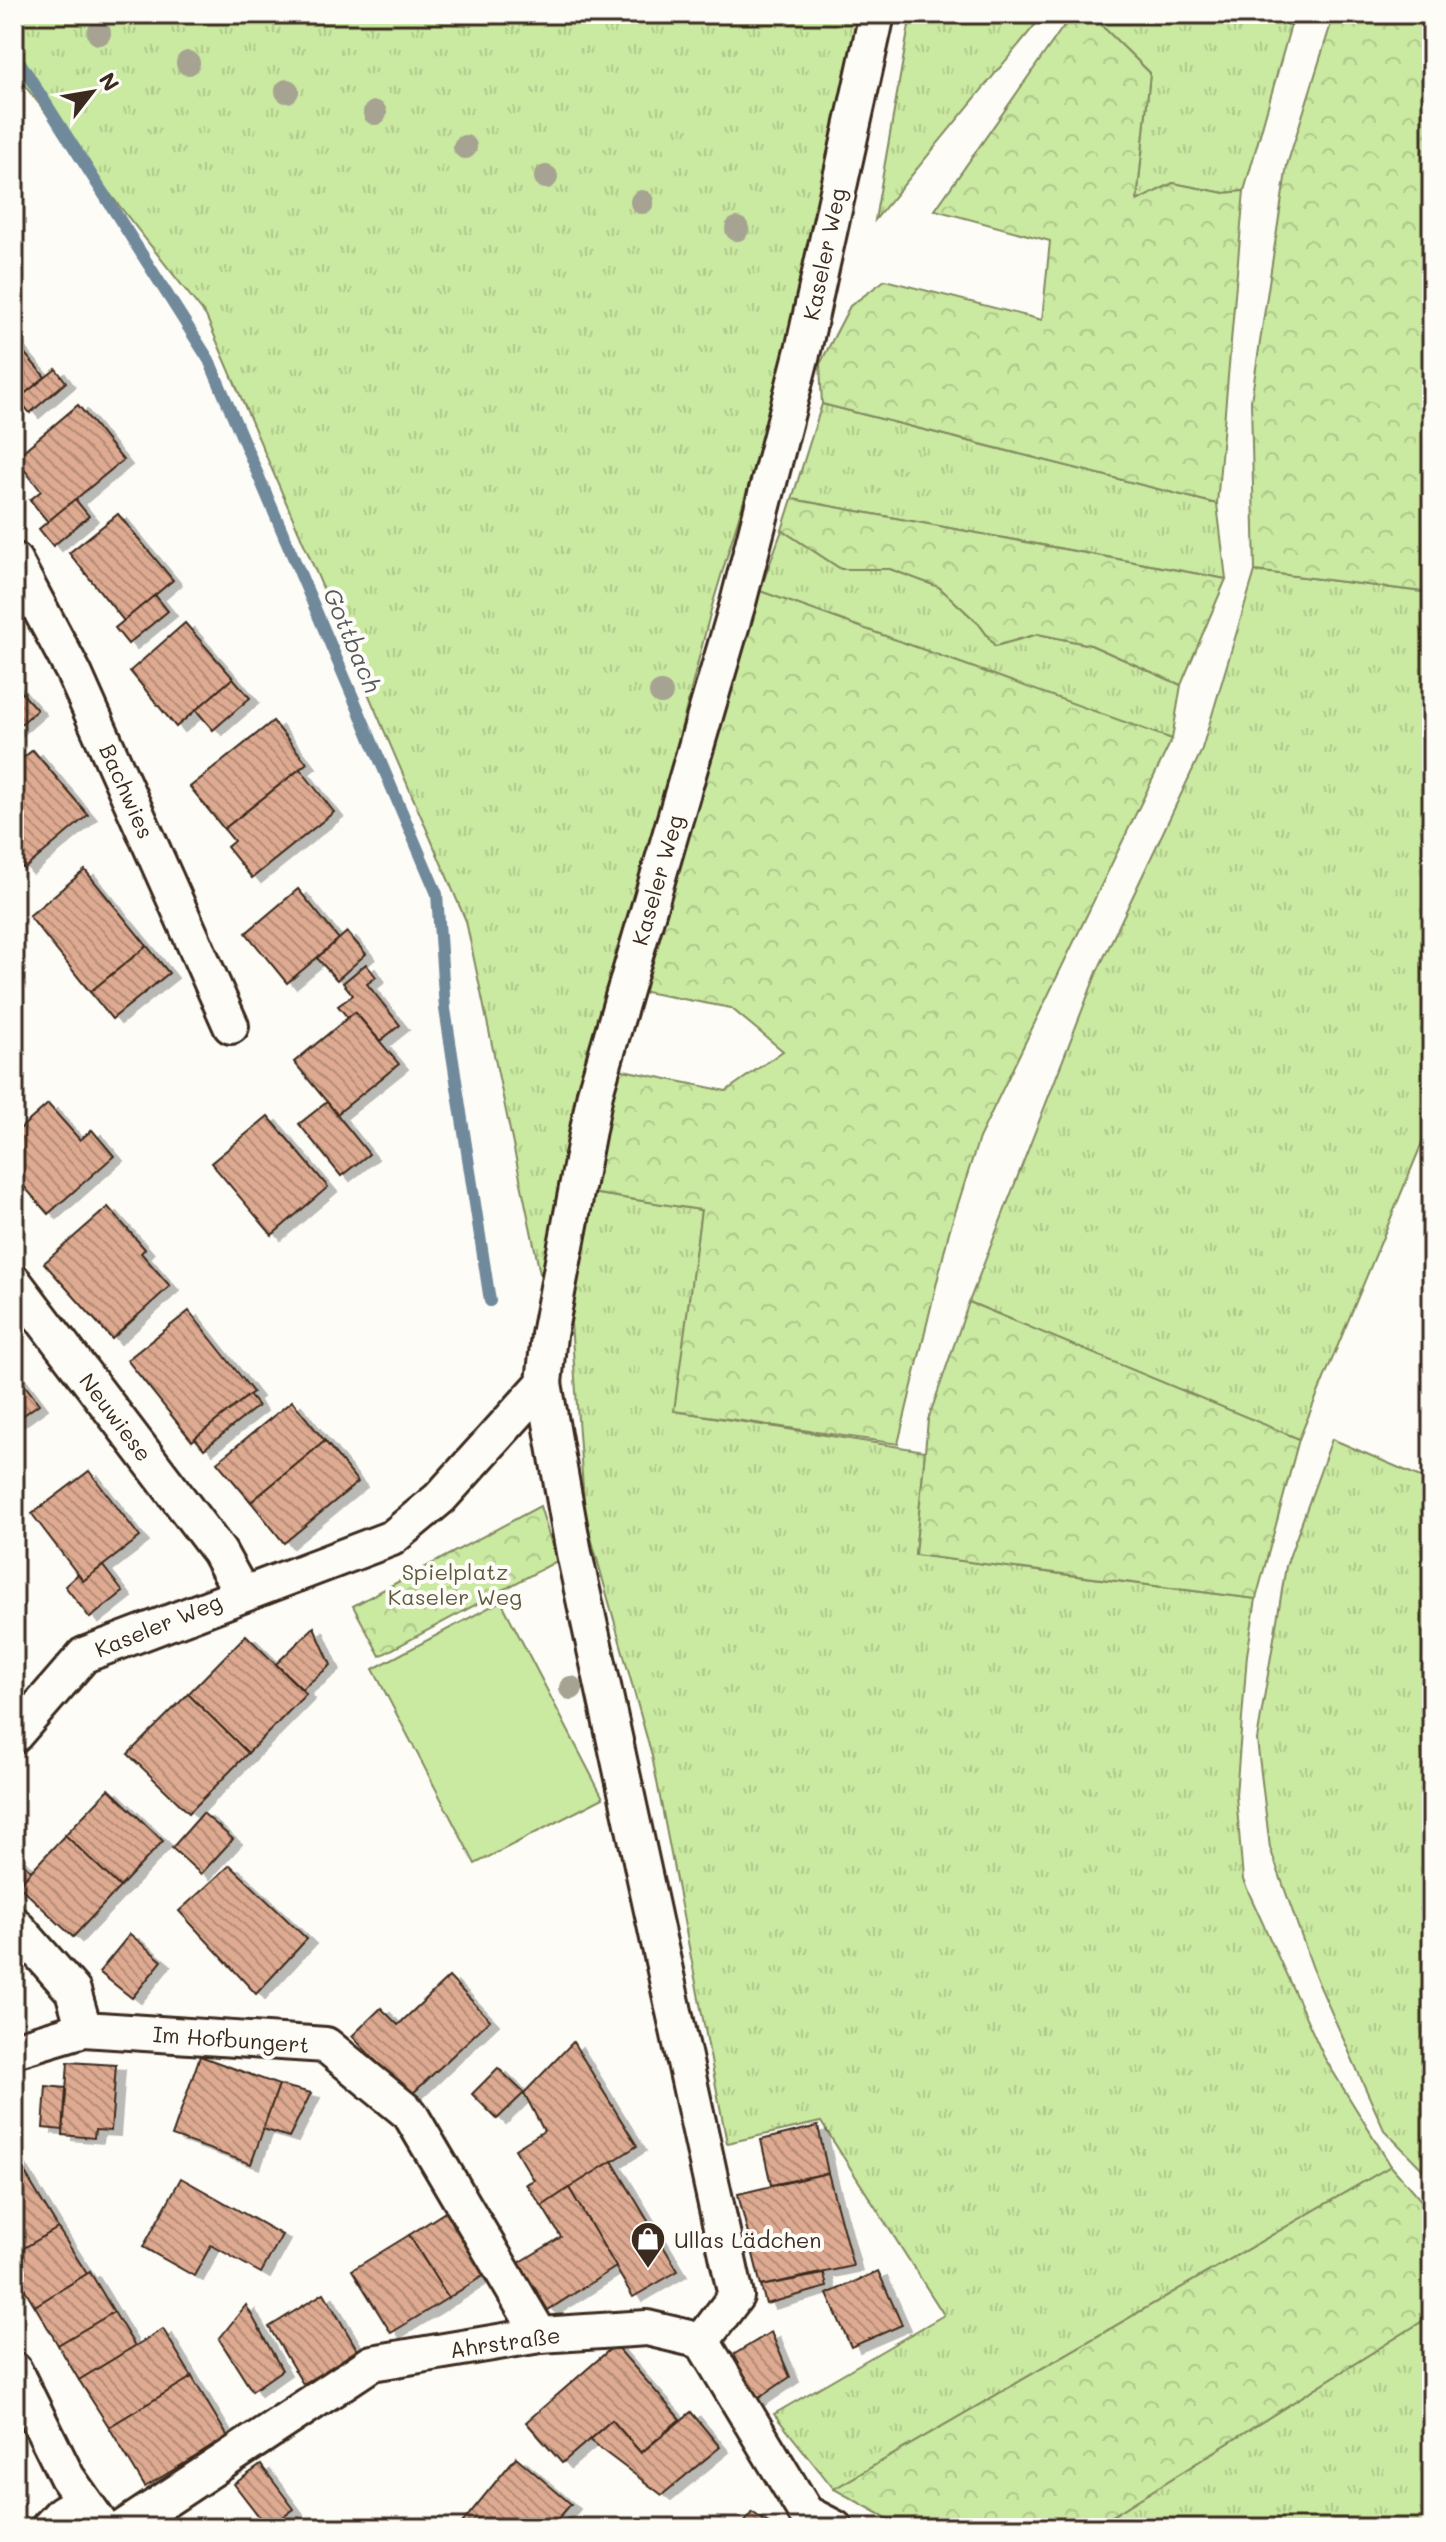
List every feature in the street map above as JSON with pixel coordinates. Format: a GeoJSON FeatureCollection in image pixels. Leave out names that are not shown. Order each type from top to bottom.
{"type":"FeatureCollection","features":[{"type":"Feature","properties":{"kind":"street","name":"Kaseler Weg"},"geometry":{"type":"LineString","coordinates":[[14,1736],[84,1655],[241,1592],[392,1538],[440,1498],[544,1383],[549,1335],[595,1093],[742,588],[804,346],[877,14]]}},
{"type":"Feature","properties":{"kind":"street","name":"Bachwies"},"geometry":{"type":"LineString","coordinates":[[14,560],[74,673],[231,1026]]}},
{"type":"Feature","properties":{"kind":"street","name":"Neuwiese"},"geometry":{"type":"LineString","coordinates":[[14,1282],[219,1552]]}},
{"type":"Feature","properties":{"kind":"street"},"geometry":{"type":"LineString","coordinates":[[544,1383],[577,1568],[736,2296],[702,2341],[806,2513],[835,2528]]}},
{"type":"Feature","properties":{"kind":"street","name":"Kaseler Weg"},"geometry":{"type":"LineString","coordinates":[[219,1552],[241,1592]]}},
{"type":"Feature","properties":{"kind":"street"},"geometry":{"type":"LineString","coordinates":[[14,1924],[73,1991],[84,2029]]}},
{"type":"Feature","properties":{"kind":"street","name":"Im Hofbungert"},"geometry":{"type":"LineString","coordinates":[[14,2050],[84,2029],[326,2045],[410,2114],[540,2335]]}},
{"type":"Feature","properties":{"kind":"street","name":"Ahrstraße"},"geometry":{"type":"LineString","coordinates":[[123,2528],[372,2363],[540,2335],[647,2328],[702,2341]]}},
{"type":"Feature","properties":{"kind":"street"},"geometry":{"type":"LineString","coordinates":[[14,2370],[67,2477],[103,2528]]}},
{"type":"Feature","properties":{"kind":"street"},"geometry":{"type":"LineString","coordinates":[[48,2528],[62,2513],[83,2501]]}},
{"type":"Feature","properties":{"kind":"green space"},"geometry":{"type":"Polygon","coordinates":[[[14,14],[866,14],[815,265],[712,606],[542,1283],[466,921],[206,316],[14,72],[14,14]]]}},
{"type":"Feature","properties":{"kind":"green space"},"geometry":{"type":"Polygon","coordinates":[[[911,14],[1044,14],[875,220],[911,14]]]}},
{"type":"Feature","properties":{"kind":"green space"},"geometry":{"type":"Polygon","coordinates":[[[1072,14],[1105,14],[1102,26],[1150,73],[1137,201],[1173,183],[1224,193],[1244,191],[1217,504],[822,404],[820,364],[850,306],[885,280],[1042,320],[1050,241],[935,210],[1072,14]]]}},
{"type":"Feature","properties":{"kind":"green space"},"geometry":{"type":"Polygon","coordinates":[[[1105,14],[1294,14],[1244,191],[1224,193],[1173,183],[1137,201],[1150,73],[1102,26],[1105,14]]]}},
{"type":"Feature","properties":{"kind":"green space"},"geometry":{"type":"Polygon","coordinates":[[[1334,14],[1432,14],[1432,593],[1255,571],[1251,401],[1287,165],[1334,14]]]}},
{"type":"Feature","properties":{"kind":"green space"},"geometry":{"type":"Polygon","coordinates":[[[822,404],[1217,504],[1226,579],[792,499],[822,404]]]}},
{"type":"Feature","properties":{"kind":"green space"},"geometry":{"type":"Polygon","coordinates":[[[792,499],[1226,579],[1181,685],[1091,645],[1038,634],[995,646],[979,624],[939,587],[890,569],[841,569],[782,530],[792,499]]]}},
{"type":"Feature","properties":{"kind":"green space"},"geometry":{"type":"Polygon","coordinates":[[[782,530],[841,569],[890,569],[939,587],[979,624],[995,646],[1038,634],[1091,645],[1181,685],[1172,739],[757,599],[782,530]]]}},
{"type":"Feature","properties":{"kind":"green space"},"geometry":{"type":"Polygon","coordinates":[[[1255,571],[1432,593],[1432,1119],[1299,1439],[969,1302],[1097,972],[1201,752],[1255,571]]]}},
{"type":"Feature","properties":{"kind":"green space"},"geometry":{"type":"Polygon","coordinates":[[[760,591],[1172,739],[979,1138],[949,1232],[898,1444],[674,1411],[701,1210],[591,1193],[618,1069],[726,1091],[783,1051],[731,1008],[645,992],[648,956],[760,591]]]}},
{"type":"Feature","properties":{"kind":"green space"},"geometry":{"type":"Polygon","coordinates":[[[591,1193],[701,1210],[675,1411],[925,1451],[915,1555],[1256,1599],[1247,1655],[1236,1795],[1243,1880],[1324,2057],[1391,2166],[834,2489],[774,2414],[944,2315],[821,2122],[727,2143],[652,1756],[585,1516],[571,1323],[591,1193]]]}},
{"type":"Feature","properties":{"kind":"green space"},"geometry":{"type":"Polygon","coordinates":[[[969,1302],[1299,1439],[1256,1599],[915,1555],[928,1420],[969,1302]]]}},
{"type":"Feature","properties":{"kind":"green space"},"geometry":{"type":"Polygon","coordinates":[[[1332,1439],[1432,1482],[1432,2179],[1384,2130],[1317,1980],[1270,1848],[1257,1740],[1286,1566],[1332,1439]]]}},
{"type":"Feature","properties":{"kind":"green space","name":"Spielplatz Kaseler Weg"},"geometry":{"type":"Polygon","coordinates":[[[540,1506],[557,1561],[380,1656],[353,1606],[540,1506]]]}},
{"type":"Feature","properties":{"kind":"green space"},"geometry":{"type":"Polygon","coordinates":[[[501,1601],[603,1798],[475,1864],[373,1669],[501,1601]]]}},
{"type":"Feature","properties":{"kind":"green space"},"geometry":{"type":"Polygon","coordinates":[[[1391,2166],[1432,2213],[1432,2315],[1093,2528],[905,2528],[834,2489],[1391,2166]]]}},
{"type":"Feature","properties":{"kind":"green space"},"geometry":{"type":"Polygon","coordinates":[[[1432,2315],[1432,2528],[1093,2528],[1432,2315]]]}},
{"type":"Feature","properties":{"kind":"building"},"geometry":{"type":"Polygon","coordinates":[[[14,341],[45,377],[14,403],[14,341]]]}},
{"type":"Feature","properties":{"kind":"building"},"geometry":{"type":"Polygon","coordinates":[[[56,369],[66,382],[30,413],[18,399],[56,369]]]}},
{"type":"Feature","properties":{"kind":"building"},"geometry":{"type":"Polygon","coordinates":[[[78,405],[123,460],[48,522],[30,500],[41,491],[15,458],[78,405]]]}},
{"type":"Feature","properties":{"kind":"building"},"geometry":{"type":"Polygon","coordinates":[[[75,499],[89,516],[53,546],[39,529],[75,499]]]}},
{"type":"Feature","properties":{"kind":"building"},"geometry":{"type":"Polygon","coordinates":[[[118,514],[173,580],[124,621],[69,553],[118,514]]]}},
{"type":"Feature","properties":{"kind":"building"},"geometry":{"type":"Polygon","coordinates":[[[155,595],[168,611],[128,644],[115,628],[155,595]]]}},
{"type":"Feature","properties":{"kind":"building"},"geometry":{"type":"Polygon","coordinates":[[[185,623],[233,678],[176,727],[130,671],[185,623]]]}},
{"type":"Feature","properties":{"kind":"building"},"geometry":{"type":"Polygon","coordinates":[[[233,678],[250,698],[213,730],[196,710],[233,678]]]}},
{"type":"Feature","properties":{"kind":"building"},"geometry":{"type":"Polygon","coordinates":[[[14,684],[37,710],[14,730],[14,684]]]}},
{"type":"Feature","properties":{"kind":"building"},"geometry":{"type":"Polygon","coordinates":[[[273,721],[307,763],[224,829],[190,787],[273,721]]]}},
{"type":"Feature","properties":{"kind":"building"},"geometry":{"type":"Polygon","coordinates":[[[33,750],[88,815],[24,869],[14,857],[14,765],[33,750]]]}},
{"type":"Feature","properties":{"kind":"building"},"geometry":{"type":"Polygon","coordinates":[[[300,769],[334,812],[252,878],[227,847],[234,841],[224,829],[300,769]]]}},
{"type":"Feature","properties":{"kind":"building"},"geometry":{"type":"Polygon","coordinates":[[[85,870],[147,946],[90,992],[29,916],[85,870]]]}},
{"type":"Feature","properties":{"kind":"building"},"geometry":{"type":"Polygon","coordinates":[[[298,889],[339,939],[287,983],[246,933],[298,889]]]}},
{"type":"Feature","properties":{"kind":"building"},"geometry":{"type":"Polygon","coordinates":[[[347,932],[366,954],[337,980],[317,958],[347,932]]]}},
{"type":"Feature","properties":{"kind":"building"},"geometry":{"type":"Polygon","coordinates":[[[147,946],[169,973],[112,1019],[90,992],[147,946]]]}},
{"type":"Feature","properties":{"kind":"building"},"geometry":{"type":"Polygon","coordinates":[[[366,964],[376,977],[367,984],[400,1025],[380,1041],[355,1012],[348,1018],[338,1006],[353,995],[343,983],[366,964]]]}},
{"type":"Feature","properties":{"kind":"building"},"geometry":{"type":"Polygon","coordinates":[[[355,1012],[399,1064],[337,1114],[294,1062],[355,1012]]]}},
{"type":"Feature","properties":{"kind":"building"},"geometry":{"type":"Polygon","coordinates":[[[327,1102],[369,1154],[341,1176],[299,1124],[327,1102]]]}},
{"type":"Feature","properties":{"kind":"building"},"geometry":{"type":"Polygon","coordinates":[[[48,1104],[80,1140],[92,1130],[114,1156],[48,1214],[14,1175],[14,1134],[48,1104]]]}},
{"type":"Feature","properties":{"kind":"building"},"geometry":{"type":"Polygon","coordinates":[[[268,1116],[328,1187],[272,1235],[211,1163],[268,1116]]]}},
{"type":"Feature","properties":{"kind":"building"},"geometry":{"type":"Polygon","coordinates":[[[108,1207],[145,1249],[141,1253],[170,1286],[112,1339],[44,1263],[108,1207]]]}},
{"type":"Feature","properties":{"kind":"building"},"geometry":{"type":"Polygon","coordinates":[[[189,1311],[253,1392],[192,1441],[127,1360],[189,1311]]]}},
{"type":"Feature","properties":{"kind":"building"},"geometry":{"type":"Polygon","coordinates":[[[14,1371],[39,1404],[14,1422],[14,1371]]]}},
{"type":"Feature","properties":{"kind":"building"},"geometry":{"type":"Polygon","coordinates":[[[249,1395],[258,1406],[204,1449],[195,1438],[249,1395]]]}},
{"type":"Feature","properties":{"kind":"building"},"geometry":{"type":"Polygon","coordinates":[[[292,1401],[325,1441],[251,1502],[217,1462],[292,1401]]]}},
{"type":"Feature","properties":{"kind":"building"},"geometry":{"type":"Polygon","coordinates":[[[325,1441],[358,1482],[284,1543],[251,1502],[325,1441]]]}},
{"type":"Feature","properties":{"kind":"building"},"geometry":{"type":"Polygon","coordinates":[[[89,1471],[140,1537],[83,1581],[32,1514],[89,1471]]]}},
{"type":"Feature","properties":{"kind":"building"},"geometry":{"type":"Polygon","coordinates":[[[103,1566],[123,1592],[90,1618],[65,1586],[78,1574],[83,1581],[103,1566]]]}},
{"type":"Feature","properties":{"kind":"building"},"geometry":{"type":"Polygon","coordinates":[[[314,1627],[331,1665],[302,1689],[276,1664],[314,1627]]]}},
{"type":"Feature","properties":{"kind":"building"},"geometry":{"type":"Polygon","coordinates":[[[246,1635],[306,1694],[248,1753],[188,1694],[246,1635]]]}},
{"type":"Feature","properties":{"kind":"building"},"geometry":{"type":"Polygon","coordinates":[[[188,1694],[248,1753],[189,1813],[128,1754],[188,1694]]]}},
{"type":"Feature","properties":{"kind":"building"},"geometry":{"type":"Polygon","coordinates":[[[109,1789],[163,1841],[120,1887],[65,1835],[109,1789]]]}},
{"type":"Feature","properties":{"kind":"building"},"geometry":{"type":"Polygon","coordinates":[[[203,1813],[233,1839],[201,1874],[172,1848],[203,1813]]]}},
{"type":"Feature","properties":{"kind":"building"},"geometry":{"type":"Polygon","coordinates":[[[65,1835],[120,1887],[73,1937],[18,1885],[65,1835]]]}},
{"type":"Feature","properties":{"kind":"building"},"geometry":{"type":"Polygon","coordinates":[[[14,1854],[31,1871],[14,1889],[14,1854]]]}},
{"type":"Feature","properties":{"kind":"building"},"geometry":{"type":"Polygon","coordinates":[[[230,1865],[307,1939],[256,1994],[179,1911],[230,1865]]]}},
{"type":"Feature","properties":{"kind":"building"},"geometry":{"type":"Polygon","coordinates":[[[130,1934],[162,1961],[132,1998],[99,1972],[130,1934]]]}},
{"type":"Feature","properties":{"kind":"building"},"geometry":{"type":"Polygon","coordinates":[[[449,1977],[490,2020],[409,2097],[352,2036],[381,2008],[398,2025],[449,1977]]]}},
{"type":"Feature","properties":{"kind":"building"},"geometry":{"type":"Polygon","coordinates":[[[573,2042],[637,2146],[542,2206],[526,2184],[534,2180],[515,2149],[544,2131],[524,2093],[573,2042]]]}},
{"type":"Feature","properties":{"kind":"building"},"geometry":{"type":"Polygon","coordinates":[[[200,2056],[279,2085],[251,2164],[172,2136],[200,2056]]]}},
{"type":"Feature","properties":{"kind":"building"},"geometry":{"type":"Polygon","coordinates":[[[68,2062],[116,2065],[111,2131],[95,2130],[94,2138],[63,2135],[68,2062]]]}},
{"type":"Feature","properties":{"kind":"building"},"geometry":{"type":"Polygon","coordinates":[[[498,2068],[524,2093],[497,2119],[472,2094],[498,2068]]]}},
{"type":"Feature","properties":{"kind":"building"},"geometry":{"type":"Polygon","coordinates":[[[279,2085],[311,2093],[289,2137],[263,2129],[279,2085]]]}},
{"type":"Feature","properties":{"kind":"building"},"geometry":{"type":"Polygon","coordinates":[[[46,2086],[66,2088],[63,2130],[43,2128],[46,2086]]]}},
{"type":"Feature","properties":{"kind":"building"},"geometry":{"type":"Polygon","coordinates":[[[818,2126],[828,2173],[771,2185],[761,2140],[818,2126]]]}},
{"type":"Feature","properties":{"kind":"building"},"geometry":{"type":"Polygon","coordinates":[[[14,2155],[58,2228],[14,2254],[14,2155]]]}},
{"type":"Feature","properties":{"kind":"building"},"geometry":{"type":"Polygon","coordinates":[[[612,2161],[678,2271],[633,2297],[569,2188],[612,2161]]]}},
{"type":"Feature","properties":{"kind":"building"},"geometry":{"type":"Polygon","coordinates":[[[828,2173],[853,2266],[761,2286],[738,2194],[828,2173]]]}},
{"type":"Feature","properties":{"kind":"building"},"geometry":{"type":"Polygon","coordinates":[[[181,2178],[282,2235],[261,2273],[211,2245],[194,2276],[143,2247],[181,2178]]]}},
{"type":"Feature","properties":{"kind":"building"},"geometry":{"type":"Polygon","coordinates":[[[569,2188],[616,2267],[548,2310],[519,2263],[561,2237],[542,2206],[569,2188]]]}},
{"type":"Feature","properties":{"kind":"building"},"geometry":{"type":"Polygon","coordinates":[[[447,2211],[486,2274],[448,2298],[409,2235],[447,2211]]]}},
{"type":"Feature","properties":{"kind":"building"},"geometry":{"type":"Polygon","coordinates":[[[58,2228],[87,2274],[35,2306],[14,2272],[14,2254],[58,2228]]]}},
{"type":"Feature","properties":{"kind":"building"},"geometry":{"type":"Polygon","coordinates":[[[409,2235],[448,2298],[391,2333],[352,2270],[409,2235]]]}},
{"type":"Feature","properties":{"kind":"building"},"geometry":{"type":"Polygon","coordinates":[[[878,2271],[902,2325],[851,2347],[827,2294],[878,2271]]]}},
{"type":"Feature","properties":{"kind":"building"},"geometry":{"type":"Polygon","coordinates":[[[90,2272],[114,2312],[58,2345],[35,2306],[90,2272]]]}},
{"type":"Feature","properties":{"kind":"building"},"geometry":{"type":"Polygon","coordinates":[[[824,2274],[827,2287],[766,2304],[761,2286],[824,2274]]]}},
{"type":"Feature","properties":{"kind":"building"},"geometry":{"type":"Polygon","coordinates":[[[324,2293],[358,2351],[303,2384],[269,2327],[324,2293]]]}},
{"type":"Feature","properties":{"kind":"building"},"geometry":{"type":"Polygon","coordinates":[[[246,2305],[282,2370],[252,2391],[219,2339],[246,2305]]]}},
{"type":"Feature","properties":{"kind":"building"},"geometry":{"type":"Polygon","coordinates":[[[114,2312],[135,2346],[79,2380],[58,2345],[114,2312]]]}},
{"type":"Feature","properties":{"kind":"building"},"geometry":{"type":"Polygon","coordinates":[[[163,2329],[192,2377],[109,2427],[79,2380],[163,2329]]]}},
{"type":"Feature","properties":{"kind":"building"},"geometry":{"type":"Polygon","coordinates":[[[771,2332],[790,2377],[756,2400],[733,2355],[771,2332]]]}},
{"type":"Feature","properties":{"kind":"building"},"geometry":{"type":"Polygon","coordinates":[[[615,2345],[680,2419],[641,2453],[612,2420],[562,2463],[526,2422],[615,2345]]]}},
{"type":"Feature","properties":{"kind":"building"},"geometry":{"type":"Polygon","coordinates":[[[192,2377],[228,2437],[145,2487],[109,2427],[192,2377]]]}},
{"type":"Feature","properties":{"kind":"building"},"geometry":{"type":"Polygon","coordinates":[[[691,2412],[720,2447],[662,2495],[589,2440],[612,2420],[641,2453],[691,2412]]]}},
{"type":"Feature","properties":{"kind":"building"},"geometry":{"type":"Polygon","coordinates":[[[516,2457],[571,2504],[550,2528],[458,2528],[516,2457]]]}},
{"type":"Feature","properties":{"kind":"building"},"geometry":{"type":"Polygon","coordinates":[[[261,2465],[294,2509],[268,2528],[234,2484],[261,2465]]]}},
{"type":"Feature","properties":{"kind":"building"},"geometry":{"type":"Polygon","coordinates":[[[752,2512],[775,2528],[741,2528],[752,2512]]]}},
{"type":"Feature","properties":{"kind":"waterway","name":"Gottbach"},"geometry":{"type":"LineString","coordinates":[[14,53],[209,360],[437,894],[445,1009],[490,1301]]}},
{"type":"Feature","properties":{"kind":"place","name":"Ullas Lädchen"},"geometry":{"type":"Point","coordinates":[648,2270]}}]}
